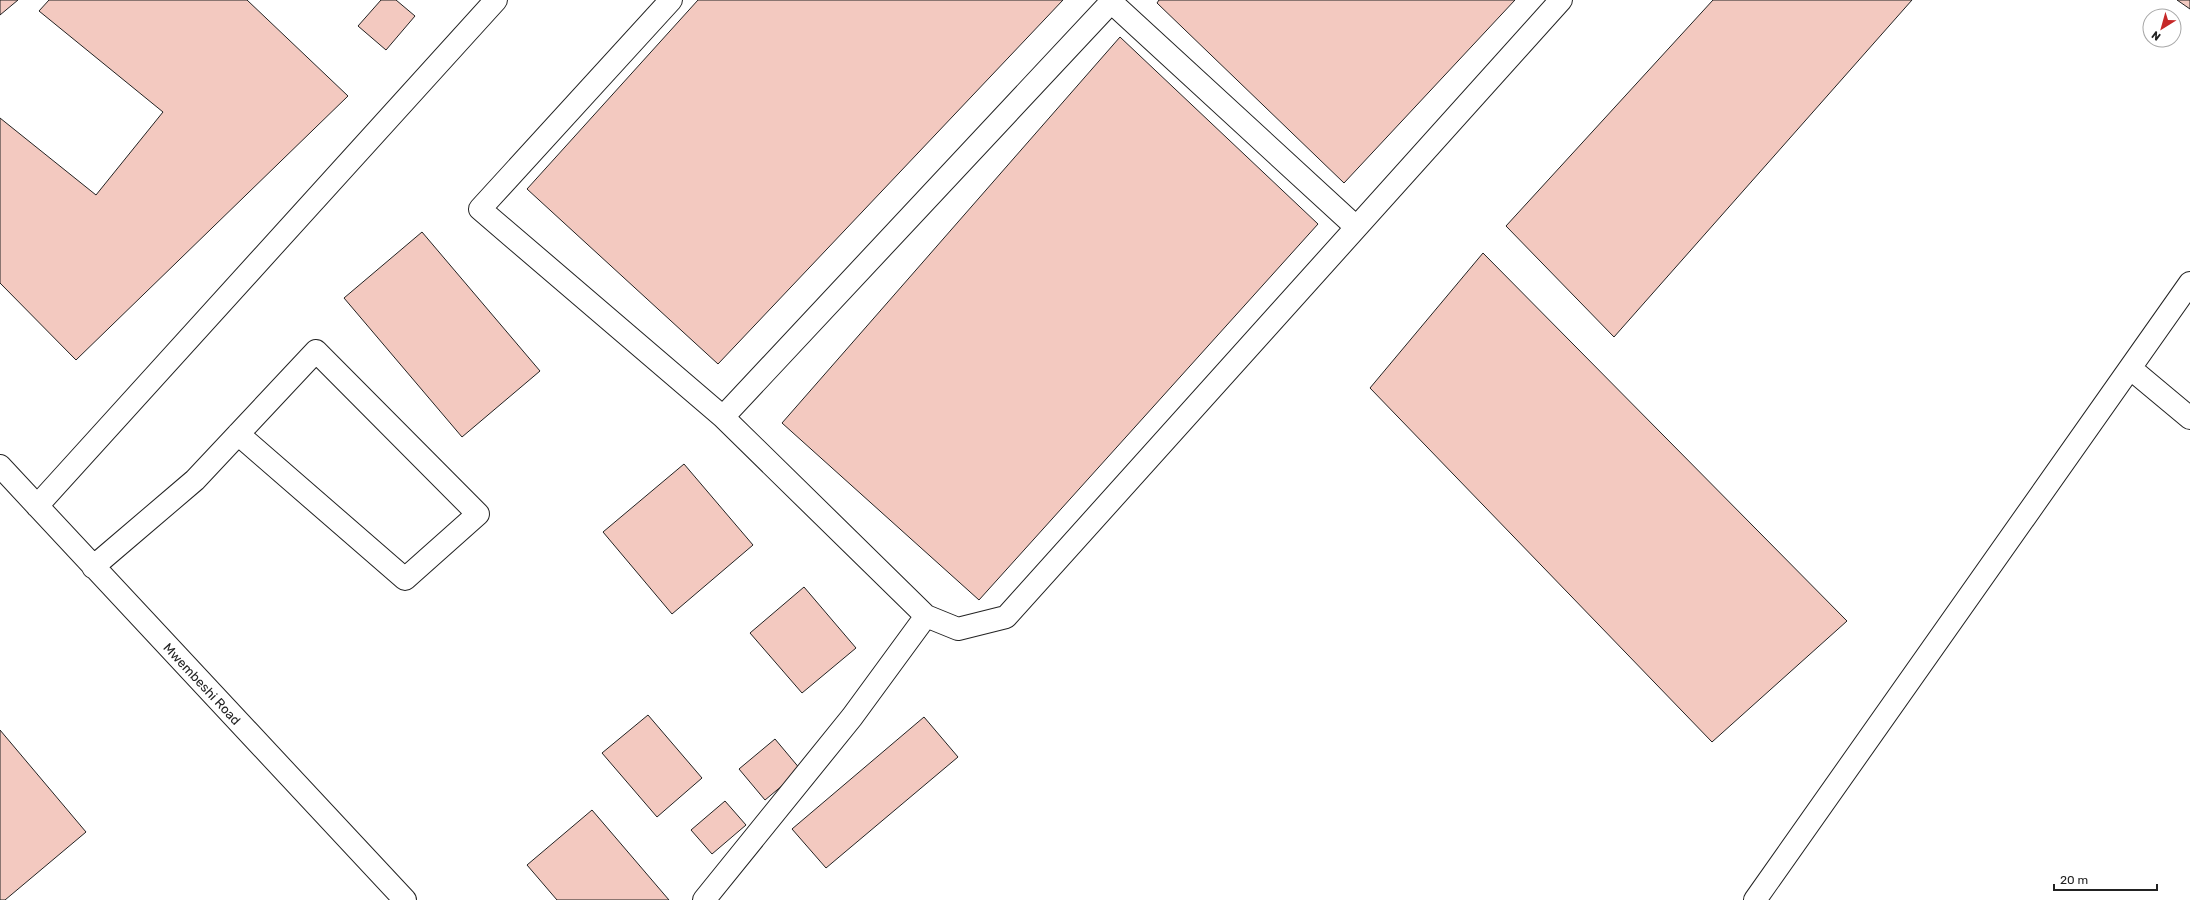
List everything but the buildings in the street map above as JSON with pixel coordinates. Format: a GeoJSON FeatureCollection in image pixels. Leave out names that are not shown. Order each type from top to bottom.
{"type":"FeatureCollection","features":[{"type":"Feature","properties":{"kind":"street"},"geometry":{"type":"LineString","coordinates":[[37,506],[496,0]]}},
{"type":"Feature","properties":{"kind":"street"},"geometry":{"type":"LineString","coordinates":[[671,0],[480,209],[723,416],[926,616],[958,629],[1006,617],[1561,0]]}},
{"type":"Feature","properties":{"kind":"street"},"geometry":{"type":"LineString","coordinates":[[723,416],[1111,1],[1356,227]]}},
{"type":"Feature","properties":{"kind":"street"},"geometry":{"type":"LineString","coordinates":[[1755,900],[2190,283]]}},
{"type":"Feature","properties":{"kind":"street"},"geometry":{"type":"LineString","coordinates":[[93,567],[195,480],[238,434],[316,351],[478,514],[405,580],[238,434]]}},
{"type":"Feature","properties":{"kind":"street"},"geometry":{"type":"LineString","coordinates":[[2130,368],[2190,418]]}},
{"type":"Feature","properties":{"kind":"street","name":"Mwembeshi Road"},"geometry":{"type":"LineString","coordinates":[[0,466],[405,900]]}},
{"type":"Feature","properties":{"kind":"street"},"geometry":{"type":"LineString","coordinates":[[704,900],[852,717],[926,616]]}}]}
